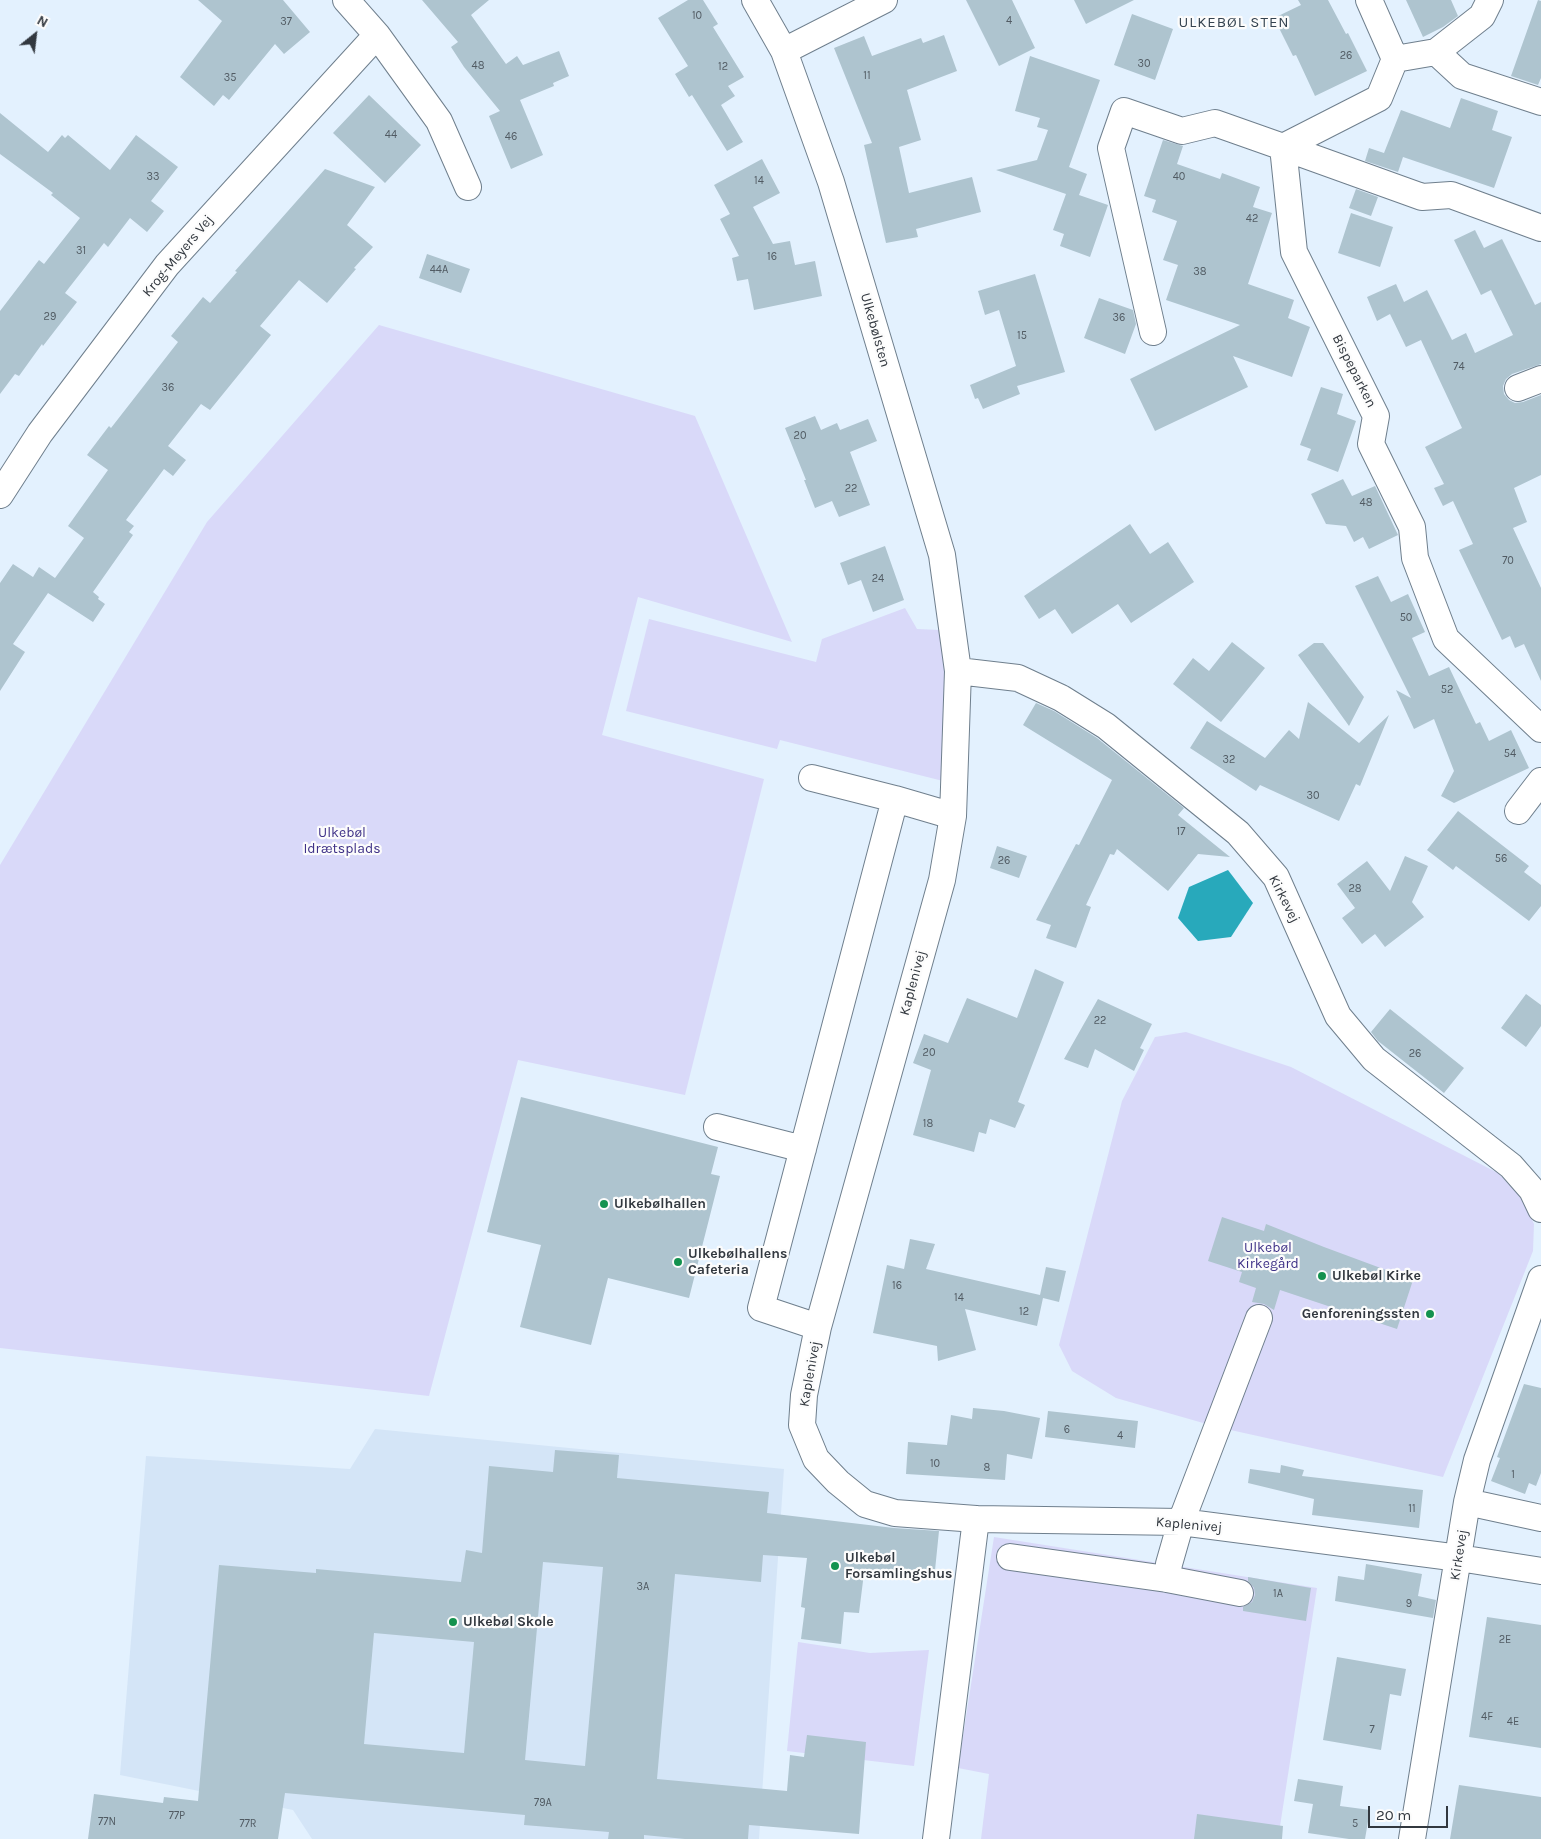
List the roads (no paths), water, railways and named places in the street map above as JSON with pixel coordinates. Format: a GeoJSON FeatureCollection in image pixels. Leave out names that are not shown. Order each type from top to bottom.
{"type":"FeatureCollection","features":[{"type":"Feature","properties":{"kind":"street"},"geometry":{"type":"LineString","coordinates":[[346,0],[377,35],[440,121],[468,187]]}},
{"type":"Feature","properties":{"kind":"street","name":"Ulkebølsten"},"geometry":{"type":"LineString","coordinates":[[755,0],[784,51],[831,182],[942,555],[958,671]]}},
{"type":"Feature","properties":{"kind":"street"},"geometry":{"type":"LineString","coordinates":[[784,51],[884,0]]}},
{"type":"Feature","properties":{"kind":"street"},"geometry":{"type":"LineString","coordinates":[[1282,147],[1379,98],[1395,59],[1369,0]]}},
{"type":"Feature","properties":{"kind":"street"},"geometry":{"type":"LineString","coordinates":[[1395,59],[1436,52],[1482,16],[1490,0]]}},
{"type":"Feature","properties":{"kind":"street","name":"Krog-Meyers Vej"},"geometry":{"type":"LineString","coordinates":[[0,494],[40,433],[167,265],[377,35]]}},
{"type":"Feature","properties":{"kind":"street"},"geometry":{"type":"LineString","coordinates":[[1436,52],[1462,76],[1541,102]]}},
{"type":"Feature","properties":{"kind":"street"},"geometry":{"type":"LineString","coordinates":[[1153,332],[1111,148],[1124,111],[1182,131],[1215,123],[1422,197],[1450,195],[1541,228]]}},
{"type":"Feature","properties":{"kind":"street","name":"Bispeparken"},"geometry":{"type":"LineString","coordinates":[[1282,147],[1294,252],[1376,416],[1372,444],[1412,527],[1414,558],[1446,639],[1541,729]]}},
{"type":"Feature","properties":{"kind":"street","name":"Kaplenivej"},"geometry":{"type":"LineString","coordinates":[[958,671],[954,816],[942,880],[818,1327],[804,1395],[802,1425],[816,1459],[838,1482],[865,1504],[895,1513],[976,1519],[1181,1522],[1459,1558],[1541,1571]]}},
{"type":"Feature","properties":{"kind":"street","name":"Kirkevej"},"geometry":{"type":"LineString","coordinates":[[958,671],[1018,678],[1061,698],[1106,726],[1238,833],[1276,877],[1338,1016],[1374,1059],[1511,1166],[1532,1190],[1541,1209]]}},
{"type":"Feature","properties":{"kind":"street"},"geometry":{"type":"LineString","coordinates":[[812,778],[954,816]]}},
{"type":"Feature","properties":{"kind":"street"},"geometry":{"type":"LineString","coordinates":[[1518,811],[1541,781]]}},
{"type":"Feature","properties":{"kind":"street"},"geometry":{"type":"LineString","coordinates":[[818,1327],[761,1308],[895,799]]}},
{"type":"Feature","properties":{"kind":"street"},"geometry":{"type":"LineString","coordinates":[[717,1127],[802,1149]]}},
{"type":"Feature","properties":{"kind":"street","name":"Kirkevej"},"geometry":{"type":"LineString","coordinates":[[1412,1839],[1467,1502],[1476,1460],[1541,1279]]}},
{"type":"Feature","properties":{"kind":"street"},"geometry":{"type":"LineString","coordinates":[[1167,1579],[1169,1564],[1181,1522],[1259,1318]]}},
{"type":"Feature","properties":{"kind":"street"},"geometry":{"type":"LineString","coordinates":[[1467,1502],[1541,1518]]}},
{"type":"Feature","properties":{"kind":"street"},"geometry":{"type":"LineString","coordinates":[[936,1839],[976,1519]]}},
{"type":"Feature","properties":{"kind":"street"},"geometry":{"type":"LineString","coordinates":[[1010,1556],[1167,1579],[1240,1593]]}},
{"type":"Feature","properties":{"kind":"water"},"geometry":{"type":"Polygon","coordinates":[[[1228,870],[1253,903],[1231,937],[1198,941],[1178,918],[1189,887],[1228,870]]]}},
{"type":"Feature","properties":{"kind":"place","name":"Ulkebølhallen"},"geometry":{"type":"Point","coordinates":[604,1204]}},
{"type":"Feature","properties":{"kind":"place","name":"Ulkebølhallens Cafeteria"},"geometry":{"type":"Point","coordinates":[678,1262]}},
{"type":"Feature","properties":{"kind":"place","name":"Ulkebøl Kirke"},"geometry":{"type":"Point","coordinates":[1322,1276]}},
{"type":"Feature","properties":{"kind":"place","name":"Genforeningssten"},"geometry":{"type":"Point","coordinates":[1430,1314]}},
{"type":"Feature","properties":{"kind":"place","name":"Ulkebøl Forsamlingshus"},"geometry":{"type":"Point","coordinates":[835,1566]}},
{"type":"Feature","properties":{"kind":"place","name":"Ulkebøl Skole"},"geometry":{"type":"Point","coordinates":[453,1622]}},
{"type":"Feature","properties":{"kind":"district","name":"ULKEBØL STEN"},"geometry":{"type":"Point","coordinates":[1234,23]}},
{"type":"Feature","properties":{"kind":"park label","name":"Ulkebøl Idrætsplads"},"geometry":{"type":"Point","coordinates":[342,842]}},
{"type":"Feature","properties":{"kind":"park label","name":"Ulkebøl Kirkegård"},"geometry":{"type":"Point","coordinates":[1268,1256]}}]}
